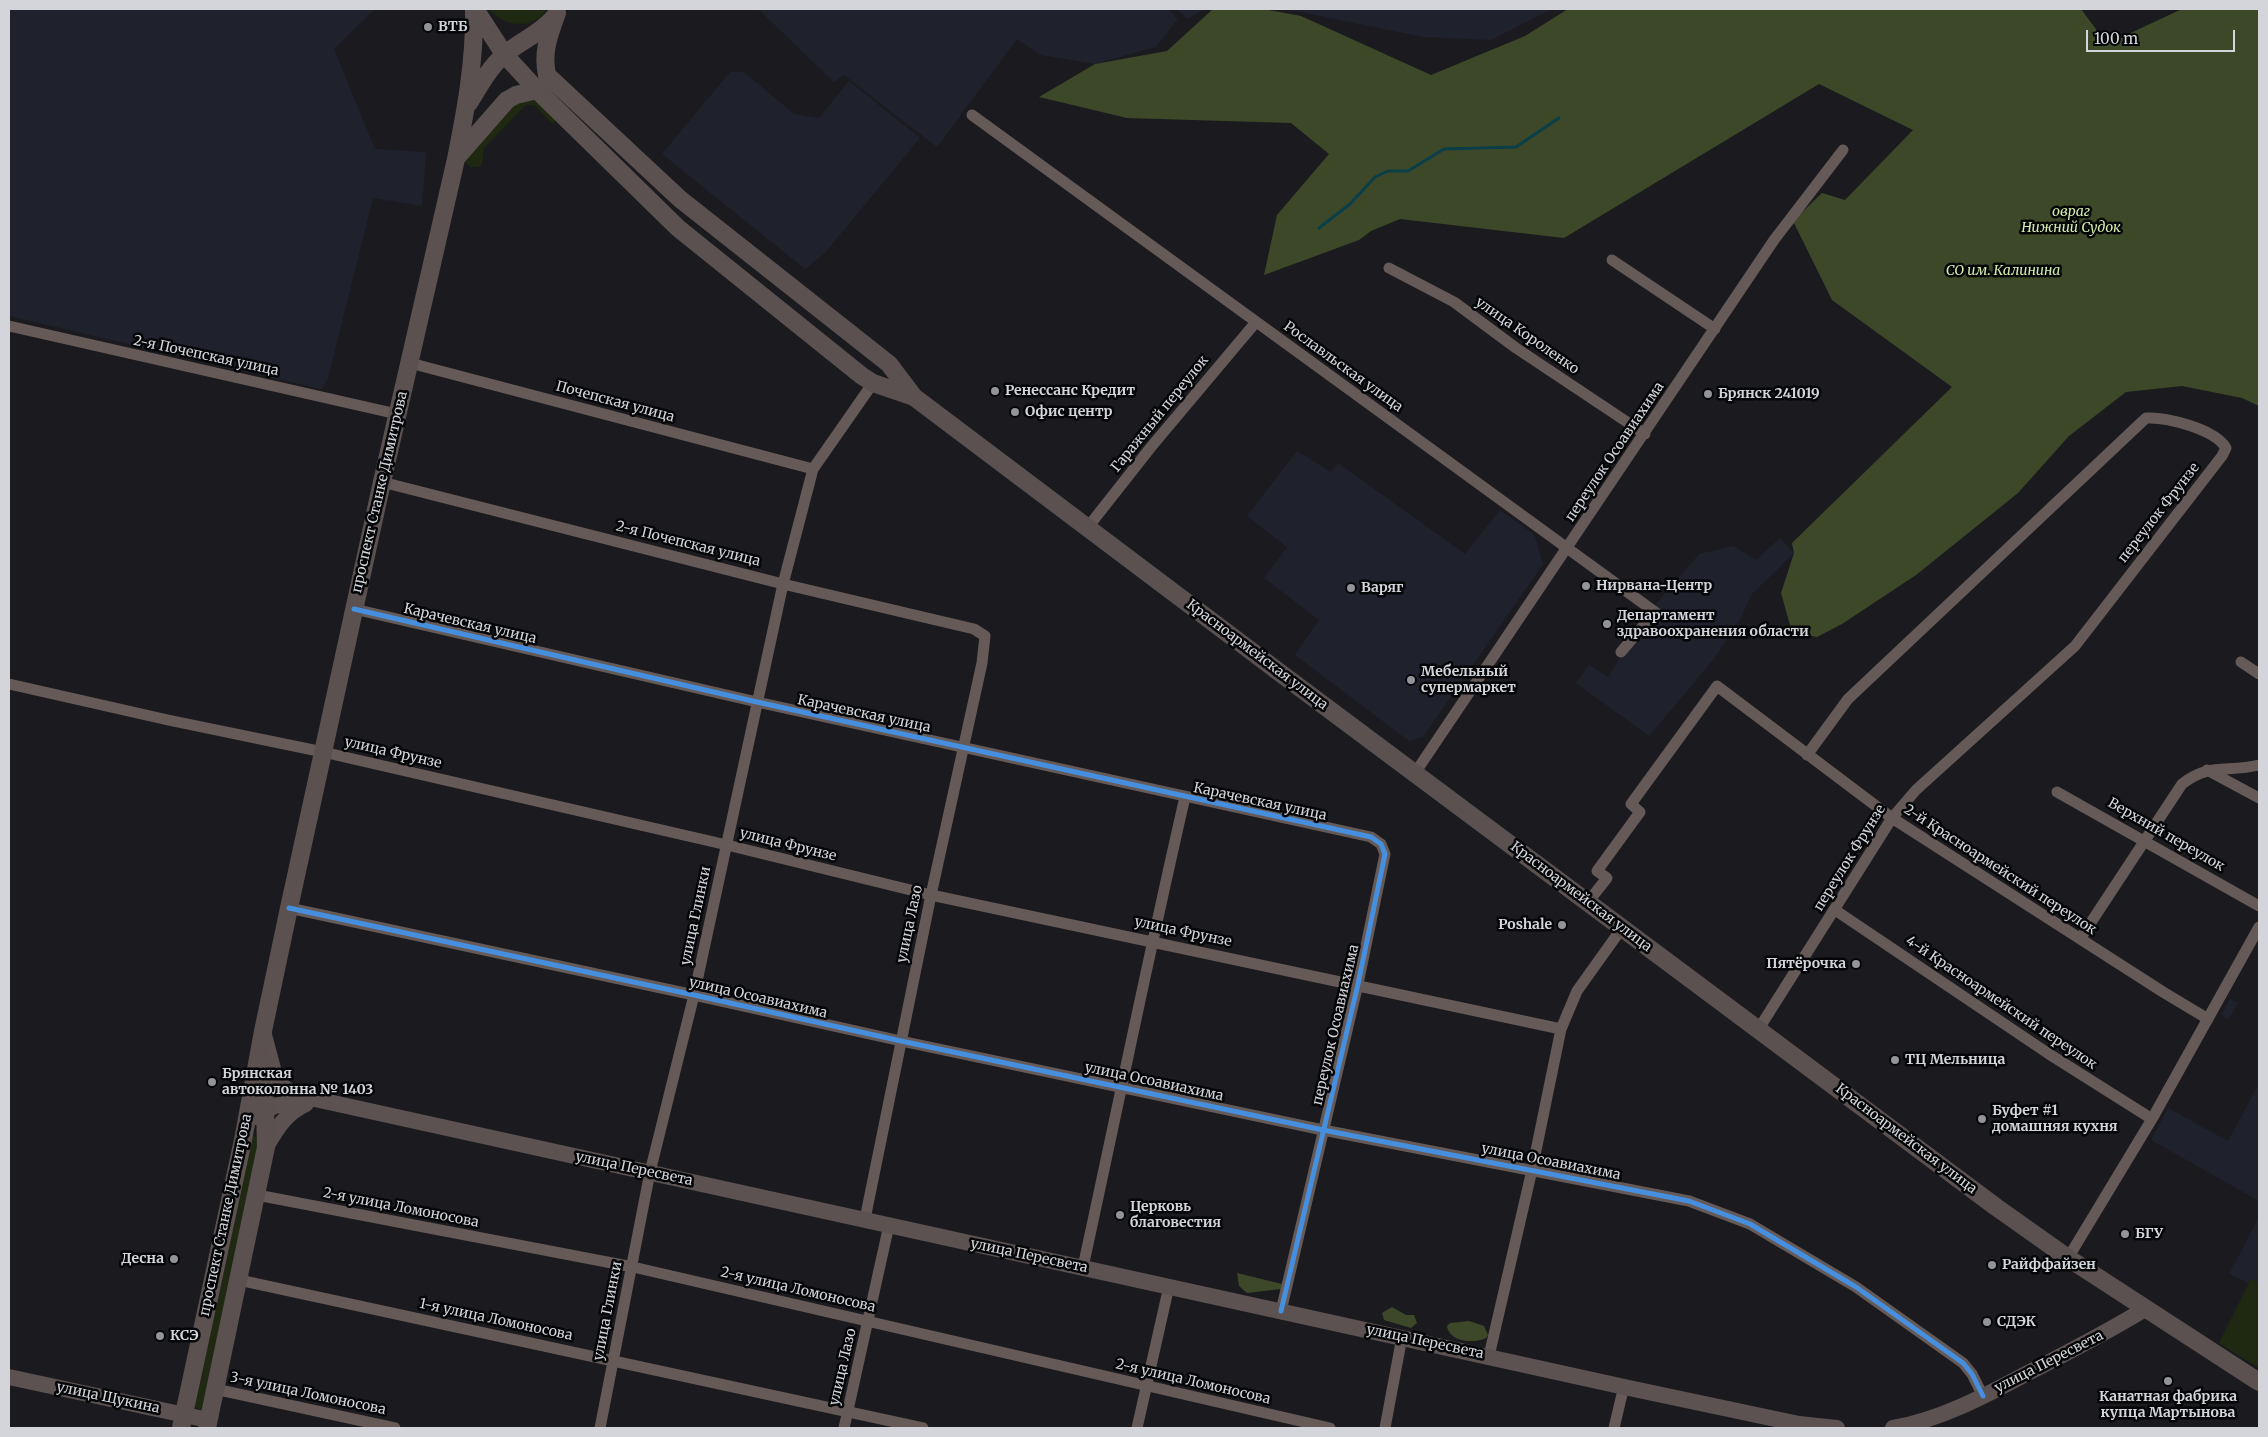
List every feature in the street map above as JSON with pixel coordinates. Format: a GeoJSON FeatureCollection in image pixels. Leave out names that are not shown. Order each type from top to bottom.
{"type":"FeatureCollection","features":[{"type":"Feature","properties":{"kind":"main road"},"geometry":{"type":"LineString","coordinates":[[466,108],[495,63],[504,54],[548,25],[558,11]]}},
{"type":"Feature","properties":{"kind":"main road"},"geometry":{"type":"LineString","coordinates":[[558,11],[546,44],[544,62],[547,75],[680,199],[889,364],[914,397]]}},
{"type":"Feature","properties":{"kind":"main road"},"geometry":{"type":"LineString","coordinates":[[477,12],[492,29],[506,35],[521,37],[535,33]]}},
{"type":"Feature","properties":{"kind":"main road"},"geometry":{"type":"LineString","coordinates":[[477,12],[504,54],[537,90],[678,228],[874,383],[914,397]]}},
{"type":"Feature","properties":{"kind":"main road"},"geometry":{"type":"LineString","coordinates":[[466,108],[477,12]]}},
{"type":"Feature","properties":{"kind":"main road","name":"проспект Станке Димитрова"},"geometry":{"type":"LineString","coordinates":[[456,159],[507,100],[516,94],[537,90]]}},
{"type":"Feature","properties":{"kind":"main road","name":"проспект Станке Димитрова"},"geometry":{"type":"LineString","coordinates":[[182,1422],[243,1140],[263,1031],[289,908],[466,108]]}},
{"type":"Feature","properties":{"kind":"main road","name":"Красноармейская улица"},"geometry":{"type":"LineString","coordinates":[[914,397],[1758,1030],[2068,1258],[2259,1382]]}},
{"type":"Feature","properties":{"kind":"main road","name":"проспект Станке Димитрова"},"geometry":{"type":"LineString","coordinates":[[207,1424],[266,1147],[263,1031]]}},
{"type":"Feature","properties":{"kind":"main road","name":"улица Пересвета"},"geometry":{"type":"LineString","coordinates":[[263,1031],[276,1080],[290,1092],[315,1099],[1799,1424],[1837,1428]]}},
{"type":"Feature","properties":{"kind":"main road"},"geometry":{"type":"LineString","coordinates":[[243,1140],[257,1116],[274,1106],[315,1099]]}},
{"type":"Feature","properties":{"kind":"main road"},"geometry":{"type":"LineString","coordinates":[[266,1147],[287,1115],[315,1099]]}},
{"type":"Feature","properties":{"kind":"main road","name":"улица Пересвета"},"geometry":{"type":"LineString","coordinates":[[1893,1428],[1912,1425],[1983,1396],[2096,1338],[2145,1309]]}},
{"type":"Feature","properties":{"kind":"main road","name":"улица Щукина"},"geometry":{"type":"LineString","coordinates":[[9,1377],[182,1422],[207,1424]]}},
{"type":"Feature","properties":{"kind":"street","name":"Рославльская улица"},"geometry":{"type":"LineString","coordinates":[[972,116],[1655,612],[1621,652]]}},
{"type":"Feature","properties":{"kind":"street","name":"переулок Осоавиахима"},"geometry":{"type":"LineString","coordinates":[[1415,773],[1568,549],[1774,240],[1843,150]]}},
{"type":"Feature","properties":{"kind":"street"},"geometry":{"type":"LineString","coordinates":[[1612,260],[1715,329]]}},
{"type":"Feature","properties":{"kind":"street","name":"улица Короленко"},"geometry":{"type":"LineString","coordinates":[[1389,268],[1454,302],[1516,348],[1644,434]]}},
{"type":"Feature","properties":{"kind":"street","name":"Гаражный переулок"},"geometry":{"type":"LineString","coordinates":[[1088,527],[1151,446],[1256,322]]}},
{"type":"Feature","properties":{"kind":"street","name":"2-я Почепская улица"},"geometry":{"type":"LineString","coordinates":[[9,326],[397,414]]}},
{"type":"Feature","properties":{"kind":"street","name":"Почепская улица"},"geometry":{"type":"LineString","coordinates":[[410,363],[813,469]]}},
{"type":"Feature","properties":{"kind":"street"},"geometry":{"type":"LineString","coordinates":[[813,469],[874,383]]}},
{"type":"Feature","properties":{"kind":"street","name":"переулок Фрунзе"},"geometry":{"type":"LineString","coordinates":[[1758,1030],[1892,818],[1916,790],[2075,646],[2222,456],[2226,448],[2223,442],[2204,432],[2172,420],[2146,418],[1848,699],[1807,755]]}},
{"type":"Feature","properties":{"kind":"street","name":"улица Глинки"},"geometry":{"type":"LineString","coordinates":[[600,1428],[633,1267],[650,1172],[694,994],[757,702],[813,469]]}},
{"type":"Feature","properties":{"kind":"street","name":"2-я Почепская улица"},"geometry":{"type":"LineString","coordinates":[[382,482],[784,584],[974,629],[985,636]]}},
{"type":"Feature","properties":{"kind":"street","name":"Карачевская улица"},"geometry":{"type":"LineString","coordinates":[[354,608],[757,702],[1371,837]]}},
{"type":"Feature","properties":{"kind":"street","name":"улица Лазо"},"geometry":{"type":"LineString","coordinates":[[865,1219],[931,896],[982,663],[985,636]]}},
{"type":"Feature","properties":{"kind":"street"},"geometry":{"type":"LineString","coordinates":[[2242,662],[2259,674]]}},
{"type":"Feature","properties":{"kind":"street","name":"улица Фрунзе"},"geometry":{"type":"LineString","coordinates":[[9,684],[168,720],[323,752],[727,845],[931,896],[1358,984],[1561,1029]]}},
{"type":"Feature","properties":{"kind":"street","name":"2-й Красноармейский переулок"},"geometry":{"type":"LineString","coordinates":[[1588,902],[1607,878],[1597,871],[1640,812],[1631,804],[1718,686],[1892,818],[2208,1019]]}},
{"type":"Feature","properties":{"kind":"street"},"geometry":{"type":"LineString","coordinates":[[2080,939],[2182,784],[2194,774],[2206,770],[2243,769],[2259,765]]}},
{"type":"Feature","properties":{"kind":"street"},"geometry":{"type":"LineString","coordinates":[[2206,770],[2259,798]]}},
{"type":"Feature","properties":{"kind":"street","name":"Верхний переулок"},"geometry":{"type":"LineString","coordinates":[[2057,792],[2146,840],[2259,906]]}},
{"type":"Feature","properties":{"kind":"street"},"geometry":{"type":"LineString","coordinates":[[1083,1267],[1123,1087],[1152,941],[1185,797]]}},
{"type":"Feature","properties":{"kind":"street","name":"переулок Осоавиахима"},"geometry":{"type":"LineString","coordinates":[[1281,1311],[1358,984],[1385,854],[1381,844],[1371,837]]}},
{"type":"Feature","properties":{"kind":"street","name":"улица Осоавиахима"},"geometry":{"type":"LineString","coordinates":[[289,908],[694,994],[901,1042],[1323,1130],[1689,1201],[1750,1224],[1856,1287],[1963,1363],[1972,1374],[1983,1396]]}},
{"type":"Feature","properties":{"kind":"street","name":"4-й Красноармейский переулок"},"geometry":{"type":"LineString","coordinates":[[1835,910],[2050,1054],[2152,1119]]}},
{"type":"Feature","properties":{"kind":"street"},"geometry":{"type":"LineString","coordinates":[[2068,1258],[2152,1119],[2259,927]]}},
{"type":"Feature","properties":{"kind":"street"},"geometry":{"type":"LineString","coordinates":[[1489,1356],[1532,1170],[1561,1029],[1577,992],[1622,928]]}},
{"type":"Feature","properties":{"kind":"street","name":"2-я улица Ломоносова"},"geometry":{"type":"LineString","coordinates":[[257,1195],[633,1267],[1330,1428]]}},
{"type":"Feature","properties":{"kind":"street","name":"улица Лазо"},"geometry":{"type":"LineString","coordinates":[[844,1428],[869,1321],[888,1225]]}},
{"type":"Feature","properties":{"kind":"street","name":"1-я улица Ломоносова"},"geometry":{"type":"LineString","coordinates":[[239,1280],[923,1428]]}},
{"type":"Feature","properties":{"kind":"street"},"geometry":{"type":"LineString","coordinates":[[1137,1428],[1169,1286]]}},
{"type":"Feature","properties":{"kind":"street"},"geometry":{"type":"LineString","coordinates":[[1385,1428],[1402,1337]]}},
{"type":"Feature","properties":{"kind":"street"},"geometry":{"type":"LineString","coordinates":[[1614,1428],[1624,1386]]}},
{"type":"Feature","properties":{"kind":"street","name":"3-я улица Ломоносова"},"geometry":{"type":"LineString","coordinates":[[215,1389],[396,1428]]}},
{"type":"Feature","properties":{"kind":"shaded area"},"geometry":{"type":"Polygon","coordinates":[[[9,9],[375,9],[334,49],[375,149],[426,152],[422,206],[373,198],[328,379],[321,389],[9,316],[9,9]]]}},
{"type":"Feature","properties":{"kind":"shaded area"},"geometry":{"type":"Polygon","coordinates":[[[758,9],[1168,9],[1178,19],[1156,47],[1095,64],[1041,55],[1017,39],[937,147],[844,75],[834,82],[758,9]]]}},
{"type":"Feature","properties":{"kind":"shaded area"},"geometry":{"type":"Polygon","coordinates":[[[1177,9],[1205,9],[1187,19],[1177,9]]]}},
{"type":"Feature","properties":{"kind":"shaded area"},"geometry":{"type":"Polygon","coordinates":[[[1285,9],[1552,9],[1491,40],[1423,37],[1285,9]]]}},
{"type":"Feature","properties":{"kind":"shaded area"},"geometry":{"type":"Polygon","coordinates":[[[730,72],[744,72],[794,114],[819,118],[849,81],[920,138],[824,254],[805,269],[662,154],[730,72]]]}},
{"type":"Feature","properties":{"kind":"shaded area"},"geometry":{"type":"Polygon","coordinates":[[[1297,451],[1331,472],[1338,463],[1465,554],[1500,510],[1534,534],[1543,564],[1423,737],[1409,741],[1295,655],[1319,620],[1264,578],[1287,547],[1247,516],[1297,451]]]}},
{"type":"Feature","properties":{"kind":"shaded area"},"geometry":{"type":"Polygon","coordinates":[[[1780,538],[1794,553],[1751,595],[1742,616],[1713,660],[1649,736],[1576,683],[1589,665],[1608,677],[1654,606],[1699,554],[1733,546],[1756,560],[1780,538]]]}},
{"type":"Feature","properties":{"kind":"shaded area"},"geometry":{"type":"Polygon","coordinates":[[[2230,999],[2238,1003],[2228,1020],[2221,1015],[2230,999]]]}},
{"type":"Feature","properties":{"kind":"shaded area"},"geometry":{"type":"Polygon","coordinates":[[[2259,1083],[2259,1201],[2151,1140],[2168,1108],[2228,1141],[2259,1083]]]}},
{"type":"Feature","properties":{"kind":"shaded area"},"geometry":{"type":"Polygon","coordinates":[[[2259,1217],[2259,1283],[2251,1279],[2249,1283],[2229,1274],[2259,1217]]]}},
{"type":"Feature","properties":{"kind":"green space"},"geometry":{"type":"Polygon","coordinates":[[[489,9],[547,9],[534,21],[518,24],[502,20],[489,9]]]}},
{"type":"Feature","properties":{"kind":"green space","name":"овраг Нижний Судок"},"geometry":{"type":"Polygon","coordinates":[[[1213,9],[1263,9],[1301,16],[1431,75],[1525,36],[1568,9],[2081,9],[2107,44],[2182,9],[2259,9],[2259,406],[2242,398],[2182,386],[2126,392],[2069,436],[2018,493],[1916,575],[1842,624],[1817,637],[1792,632],[1781,593],[1794,553],[1792,543],[1952,387],[1832,300],[1793,221],[1822,193],[1845,200],[1913,130],[1819,84],[1564,238],[1400,219],[1371,231],[1359,240],[1264,275],[1277,215],[1329,154],[1291,123],[1127,118],[1039,97],[1095,64],[1167,51],[1213,9]]]}},
{"type":"Feature","properties":{"kind":"green space"},"geometry":{"type":"Polygon","coordinates":[[[530,95],[556,120],[553,123],[550,122],[534,105],[526,105],[484,148],[482,164],[479,167],[471,167],[465,163],[468,154],[512,105],[530,95]]]}},
{"type":"Feature","properties":{"kind":"green space"},"geometry":{"type":"Polygon","coordinates":[[[253,1136],[258,1137],[260,1141],[203,1407],[200,1410],[194,1406],[250,1139],[253,1136]]]}},
{"type":"Feature","properties":{"kind":"green space"},"geometry":{"type":"Polygon","coordinates":[[[1237,1273],[1282,1284],[1281,1289],[1247,1293],[1239,1286],[1237,1273]]]}},
{"type":"Feature","properties":{"kind":"green space"},"geometry":{"type":"Polygon","coordinates":[[[2251,1279],[2259,1283],[2259,1368],[2219,1343],[2251,1279]]]}},
{"type":"Feature","properties":{"kind":"green space"},"geometry":{"type":"Polygon","coordinates":[[[1392,1307],[1406,1315],[1414,1315],[1417,1323],[1411,1328],[1384,1320],[1382,1313],[1392,1307]]]}},
{"type":"Feature","properties":{"kind":"green space"},"geometry":{"type":"Polygon","coordinates":[[[1469,1321],[1484,1326],[1488,1335],[1486,1338],[1475,1341],[1463,1340],[1452,1335],[1447,1326],[1450,1323],[1469,1321]]]}},
{"type":"Feature","properties":{"kind":"waterway"},"geometry":{"type":"LineString","coordinates":[[1319,228],[1350,204],[1375,177],[1388,171],[1408,171],[1444,149],[1516,147],[1559,118]]}},
{"type":"Feature","properties":{"kind":"cycle path"},"geometry":{"type":"LineString","coordinates":[[354,609],[757,702],[1371,837],[1381,844],[1385,854],[1358,984],[1281,1311]]}},
{"type":"Feature","properties":{"kind":"cycle path"},"geometry":{"type":"LineString","coordinates":[[289,908],[901,1041],[1323,1130],[1689,1201],[1750,1224],[1856,1287],[1963,1363],[1972,1374],[1983,1396]]}},
{"type":"Feature","properties":{"kind":"place","name":"ВТБ"},"geometry":{"type":"Point","coordinates":[428,27]}},
{"type":"Feature","properties":{"kind":"place","name":"Ренессанс Кредит"},"geometry":{"type":"Point","coordinates":[995,391]}},
{"type":"Feature","properties":{"kind":"place","name":"Брянск 241019"},"geometry":{"type":"Point","coordinates":[1708,394]}},
{"type":"Feature","properties":{"kind":"place","name":"Офис центр"},"geometry":{"type":"Point","coordinates":[1015,412]}},
{"type":"Feature","properties":{"kind":"place","name":"Нирвана-Центр"},"geometry":{"type":"Point","coordinates":[1586,586]}},
{"type":"Feature","properties":{"kind":"place","name":"Варяг"},"geometry":{"type":"Point","coordinates":[1351,588]}},
{"type":"Feature","properties":{"kind":"place","name":"Департамент здравоохранения области"},"geometry":{"type":"Point","coordinates":[1607,624]}},
{"type":"Feature","properties":{"kind":"place","name":"Мебельный супермаркет"},"geometry":{"type":"Point","coordinates":[1411,680]}},
{"type":"Feature","properties":{"kind":"place","name":"Poshale"},"geometry":{"type":"Point","coordinates":[1562,925]}},
{"type":"Feature","properties":{"kind":"place","name":"Пятёрочка"},"geometry":{"type":"Point","coordinates":[1856,964]}},
{"type":"Feature","properties":{"kind":"place","name":"ТЦ Мельница"},"geometry":{"type":"Point","coordinates":[1895,1060]}},
{"type":"Feature","properties":{"kind":"place","name":"Брянская автоколонна № 1403"},"geometry":{"type":"Point","coordinates":[212,1082]}},
{"type":"Feature","properties":{"kind":"place","name":"Буфет #1 домашняя кухня"},"geometry":{"type":"Point","coordinates":[1982,1119]}},
{"type":"Feature","properties":{"kind":"place","name":"Церковь благовестия"},"geometry":{"type":"Point","coordinates":[1120,1215]}},
{"type":"Feature","properties":{"kind":"place","name":"БГУ"},"geometry":{"type":"Point","coordinates":[2125,1234]}},
{"type":"Feature","properties":{"kind":"place","name":"Десна"},"geometry":{"type":"Point","coordinates":[174,1259]}},
{"type":"Feature","properties":{"kind":"place","name":"Райффайзен"},"geometry":{"type":"Point","coordinates":[1992,1265]}},
{"type":"Feature","properties":{"kind":"place","name":"СДЭК"},"geometry":{"type":"Point","coordinates":[1987,1322]}},
{"type":"Feature","properties":{"kind":"place","name":"КСЭ"},"geometry":{"type":"Point","coordinates":[160,1336]}},
{"type":"Feature","properties":{"kind":"place","name":"Канатная фабрика купца Мартынова"},"geometry":{"type":"Point","coordinates":[2168,1381]}},
{"type":"Feature","properties":{"kind":"park label","name":"СО им. Калинина"},"geometry":{"type":"Point","coordinates":[2003,271]}}]}
